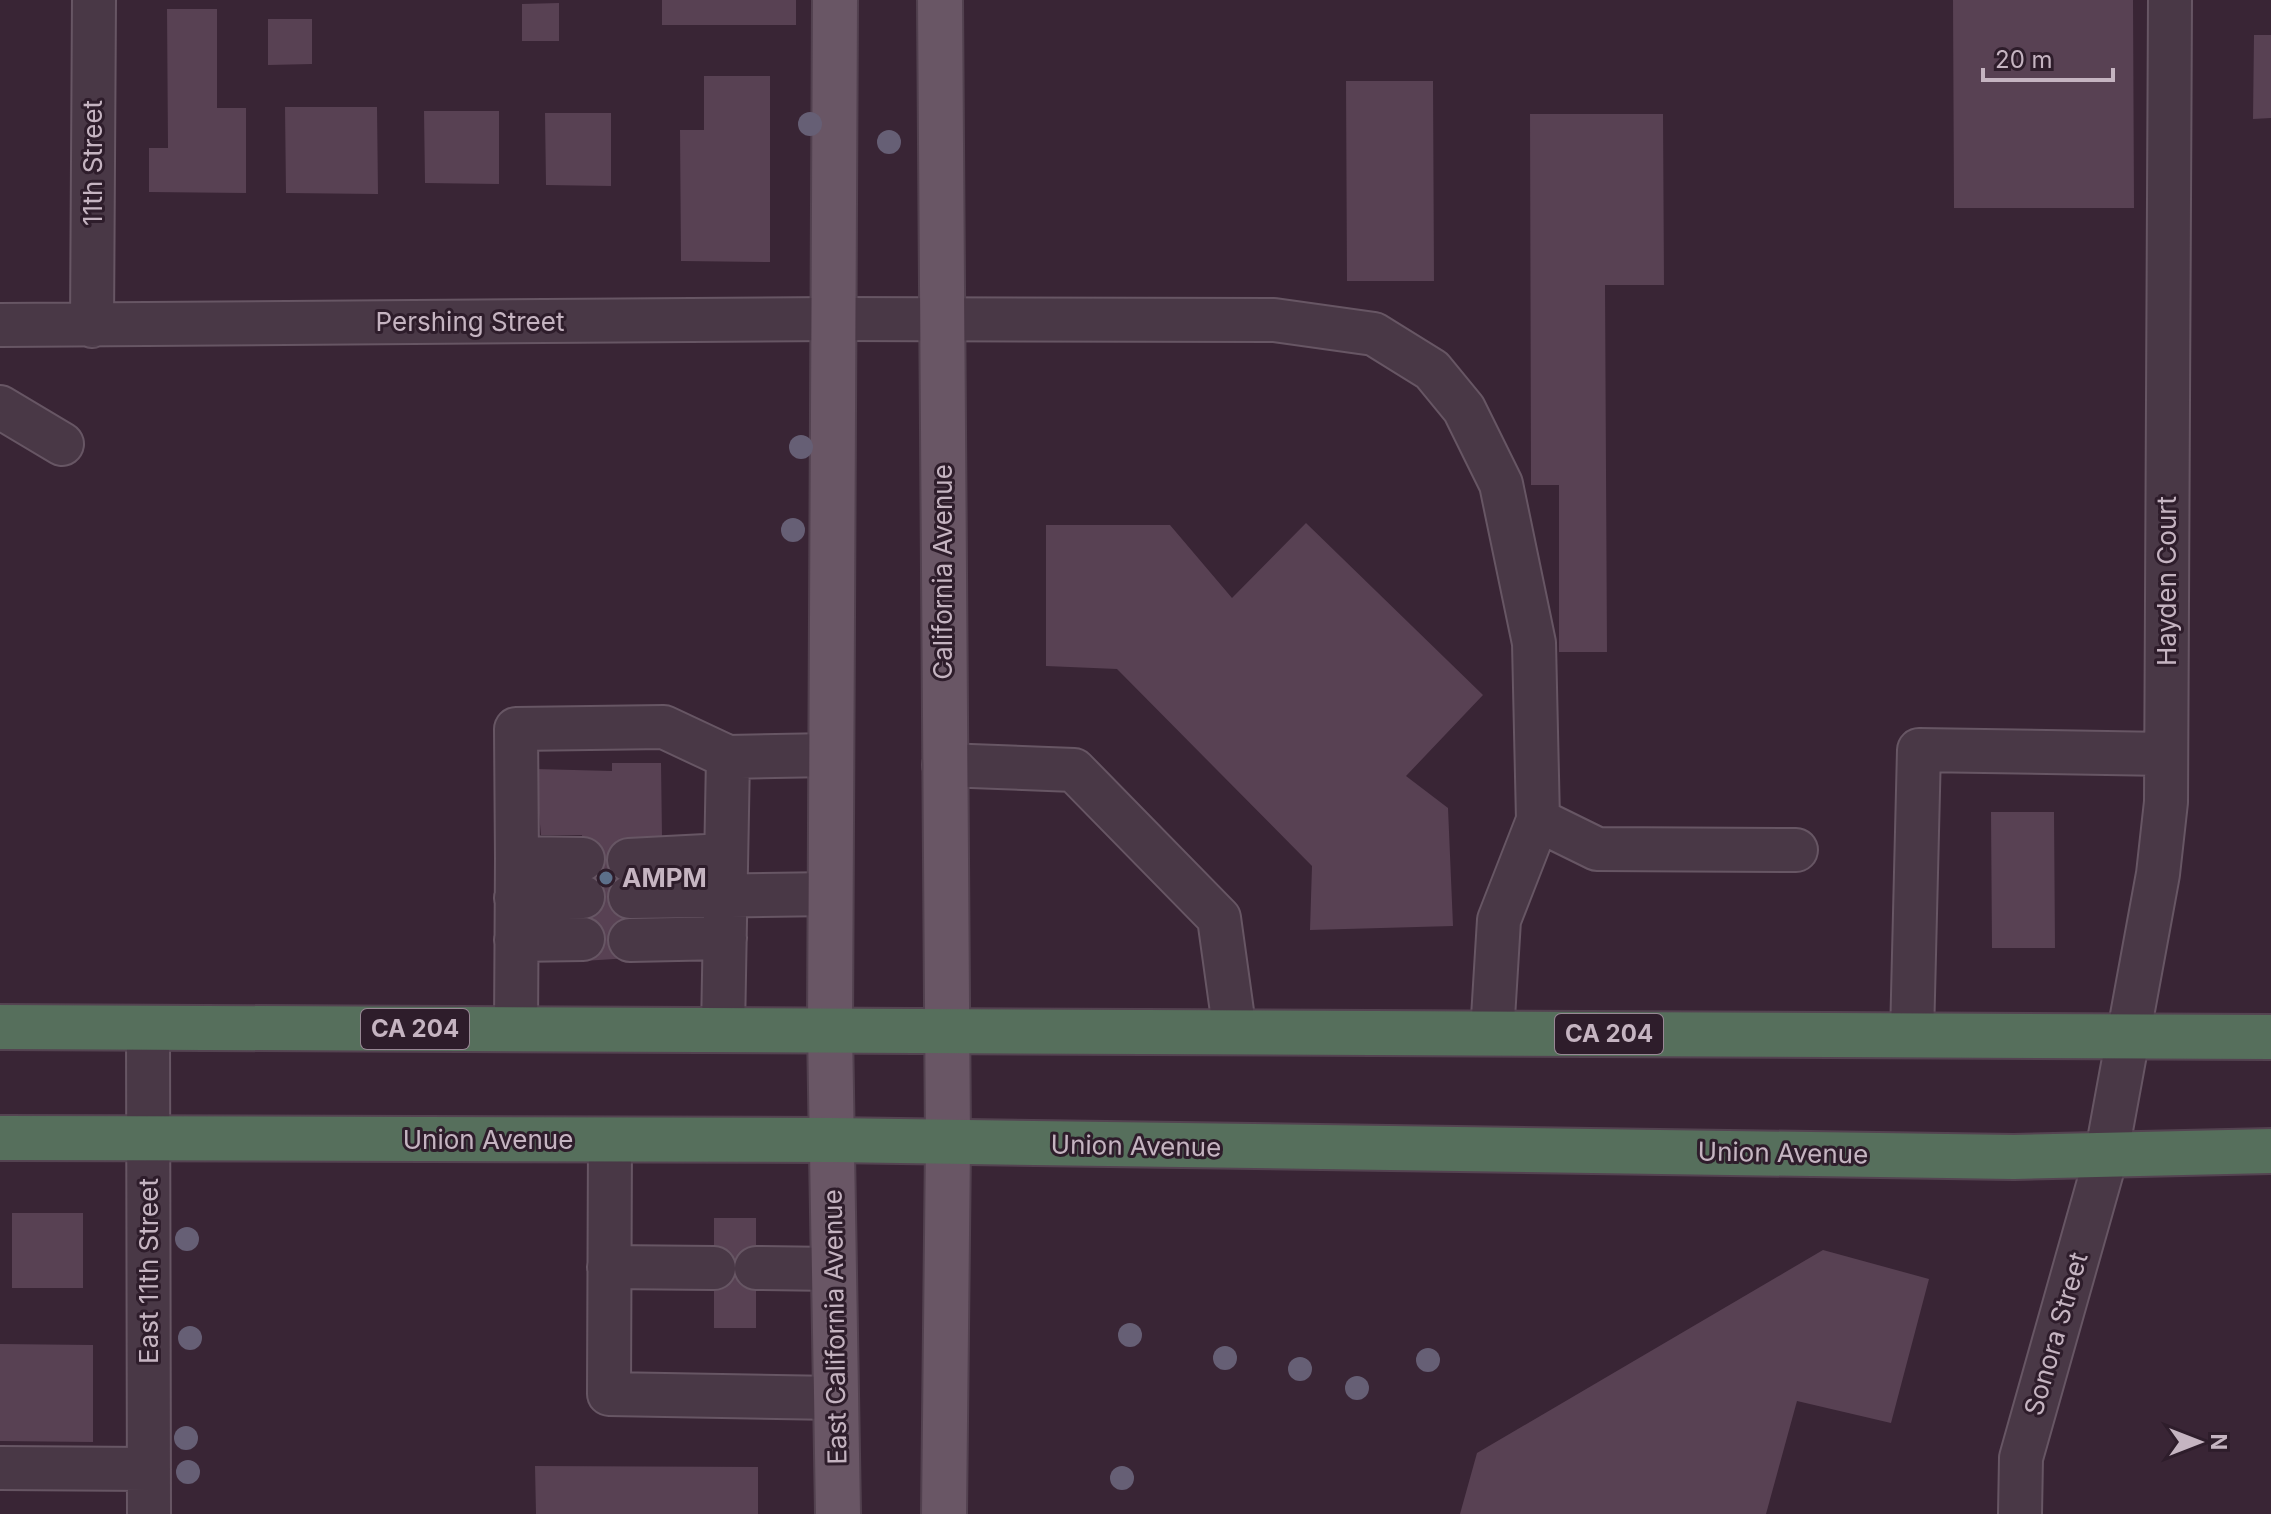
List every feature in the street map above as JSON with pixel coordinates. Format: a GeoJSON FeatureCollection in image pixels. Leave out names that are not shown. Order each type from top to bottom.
{"type":"FeatureCollection","features":[{"type":"Feature","properties":{"kind":"highway","name":"CA 204"},"geometry":{"type":"LineString","coordinates":[[0,1027],[2271,1037]]}},
{"type":"Feature","properties":{"kind":"highway","name":"Union Avenue"},"geometry":{"type":"LineString","coordinates":[[0,1138],[832,1140],[948,1144],[2106,1157],[2271,1151]]}},
{"type":"Feature","properties":{"kind":"main road"},"geometry":{"type":"LineString","coordinates":[[832,1140],[830,755],[835,0]]}},
{"type":"Feature","properties":{"kind":"main road","name":"California Avenue"},"geometry":{"type":"LineString","coordinates":[[940,0],[948,1144]]}},
{"type":"Feature","properties":{"kind":"main road","name":"East California Avenue"},"geometry":{"type":"LineString","coordinates":[[832,1140],[838,1514]]}},
{"type":"Feature","properties":{"kind":"main road"},"geometry":{"type":"LineString","coordinates":[[944,1514],[948,1144]]}},
{"type":"Feature","properties":{"kind":"street","name":"11th Street"},"geometry":{"type":"LineString","coordinates":[[92,326],[94,0]]}},
{"type":"Feature","properties":{"kind":"street","name":"Hayden Court"},"geometry":{"type":"LineString","coordinates":[[2106,1157],[2158,874],[2166,802],[2170,0]]}},
{"type":"Feature","properties":{"kind":"street","name":"Pershing Street"},"geometry":{"type":"LineString","coordinates":[[0,325],[833,319],[1274,320],[1374,334],[1432,370],[1464,409],[1501,484],[1534,643],[1538,820]]}},
{"type":"Feature","properties":{"kind":"street"},"geometry":{"type":"LineString","coordinates":[[0,407],[62,444]]}},
{"type":"Feature","properties":{"kind":"street"},"geometry":{"type":"LineString","coordinates":[[516,1030],[516,729],[664,727],[728,757],[830,755]]}},
{"type":"Feature","properties":{"kind":"street"},"geometry":{"type":"LineString","coordinates":[[1912,1036],[1919,750],[2166,754]]}},
{"type":"Feature","properties":{"kind":"street"},"geometry":{"type":"LineString","coordinates":[[723,1030],[728,757]]}},
{"type":"Feature","properties":{"kind":"street"},"geometry":{"type":"LineString","coordinates":[[944,765],[1074,770],[1219,918],[1235,1033]]}},
{"type":"Feature","properties":{"kind":"street"},"geometry":{"type":"LineString","coordinates":[[1492,1034],[1499,920],[1538,820],[1597,849],[1796,850]]}},
{"type":"Feature","properties":{"kind":"street"},"geometry":{"type":"LineString","coordinates":[[629,878],[726,875],[831,894]]}},
{"type":"Feature","properties":{"kind":"street"},"geometry":{"type":"LineString","coordinates":[[516,878],[583,878]]}},
{"type":"Feature","properties":{"kind":"street"},"geometry":{"type":"LineString","coordinates":[[630,940],[725,938]]}},
{"type":"Feature","properties":{"kind":"street"},"geometry":{"type":"LineString","coordinates":[[516,940],[583,939]]}},
{"type":"Feature","properties":{"kind":"street","name":"East 11th Street"},"geometry":{"type":"LineString","coordinates":[[148,1028],[149,1514]]}},
{"type":"Feature","properties":{"kind":"street"},"geometry":{"type":"LineString","coordinates":[[610,1140],[609,1394],[836,1398]]}},
{"type":"Feature","properties":{"kind":"street","name":"Sonora Street"},"geometry":{"type":"LineString","coordinates":[[2020,1514],[2021,1458],[2106,1157]]}},
{"type":"Feature","properties":{"kind":"street"},"geometry":{"type":"LineString","coordinates":[[609,1267],[714,1268]]}},
{"type":"Feature","properties":{"kind":"street"},"geometry":{"type":"LineString","coordinates":[[766,1268],[834,1269]]}},
{"type":"Feature","properties":{"kind":"street"},"geometry":{"type":"LineString","coordinates":[[0,1468],[149,1469]]}},
{"type":"Feature","properties":{"kind":"building"},"geometry":{"type":"Polygon","coordinates":[[[662,0],[796,0],[796,25],[662,25],[662,0]]]}},
{"type":"Feature","properties":{"kind":"building"},"geometry":{"type":"Polygon","coordinates":[[[1953,0],[2133,0],[2134,208],[1954,208],[1953,0]]]}},
{"type":"Feature","properties":{"kind":"building"},"geometry":{"type":"Polygon","coordinates":[[[559,3],[559,41],[522,41],[522,4],[559,3]]]}},
{"type":"Feature","properties":{"kind":"building"},"geometry":{"type":"Polygon","coordinates":[[[167,9],[217,9],[217,108],[246,108],[246,193],[149,192],[149,148],[168,148],[167,9]]]}},
{"type":"Feature","properties":{"kind":"building"},"geometry":{"type":"Polygon","coordinates":[[[268,19],[312,19],[312,64],[268,65],[268,19]]]}},
{"type":"Feature","properties":{"kind":"building"},"geometry":{"type":"Polygon","coordinates":[[[2254,35],[2271,35],[2271,118],[2253,119],[2254,35]]]}},
{"type":"Feature","properties":{"kind":"building"},"geometry":{"type":"Polygon","coordinates":[[[704,76],[770,76],[770,262],[681,261],[680,130],[704,130],[704,76]]]}},
{"type":"Feature","properties":{"kind":"building"},"geometry":{"type":"Polygon","coordinates":[[[1346,81],[1433,81],[1434,281],[1347,281],[1346,81]]]}},
{"type":"Feature","properties":{"kind":"building"},"geometry":{"type":"Polygon","coordinates":[[[285,107],[377,107],[378,194],[286,193],[285,107]]]}},
{"type":"Feature","properties":{"kind":"building"},"geometry":{"type":"Polygon","coordinates":[[[424,111],[499,111],[499,184],[425,183],[424,111]]]}},
{"type":"Feature","properties":{"kind":"building"},"geometry":{"type":"Polygon","coordinates":[[[545,113],[611,113],[611,186],[546,185],[545,113]]]}},
{"type":"Feature","properties":{"kind":"building"},"geometry":{"type":"Polygon","coordinates":[[[1530,114],[1663,114],[1664,285],[1605,285],[1607,652],[1559,652],[1559,485],[1531,485],[1530,114]]]}},
{"type":"Feature","properties":{"kind":"building"},"geometry":{"type":"Polygon","coordinates":[[[1306,523],[1483,695],[1406,776],[1448,808],[1453,926],[1310,930],[1312,866],[1117,669],[1046,666],[1046,525],[1170,525],[1232,598],[1306,523]]]}},
{"type":"Feature","properties":{"kind":"building","name":"AMPM"},"geometry":{"type":"Polygon","coordinates":[[[612,763],[661,763],[662,837],[629,840],[630,958],[583,961],[582,835],[541,835],[535,769],[612,771],[612,763]]]}},
{"type":"Feature","properties":{"kind":"building"},"geometry":{"type":"Polygon","coordinates":[[[1991,812],[2054,812],[2055,948],[1992,948],[1991,812]]]}},
{"type":"Feature","properties":{"kind":"building"},"geometry":{"type":"Polygon","coordinates":[[[12,1213],[83,1213],[83,1288],[12,1288],[12,1213]]]}},
{"type":"Feature","properties":{"kind":"building"},"geometry":{"type":"Polygon","coordinates":[[[714,1218],[756,1218],[756,1328],[714,1328],[714,1218]]]}},
{"type":"Feature","properties":{"kind":"building"},"geometry":{"type":"Polygon","coordinates":[[[1823,1250],[1929,1279],[1891,1423],[1797,1401],[1766,1514],[1460,1514],[1477,1453],[1823,1250]]]}},
{"type":"Feature","properties":{"kind":"building"},"geometry":{"type":"Polygon","coordinates":[[[0,1344],[93,1345],[93,1442],[0,1441],[0,1344]]]}},
{"type":"Feature","properties":{"kind":"building"},"geometry":{"type":"Polygon","coordinates":[[[535,1466],[758,1467],[758,1514],[536,1514],[535,1466]]]}},
{"type":"Feature","properties":{"kind":"place","name":"AMPM"},"geometry":{"type":"Point","coordinates":[606,878]}}]}
